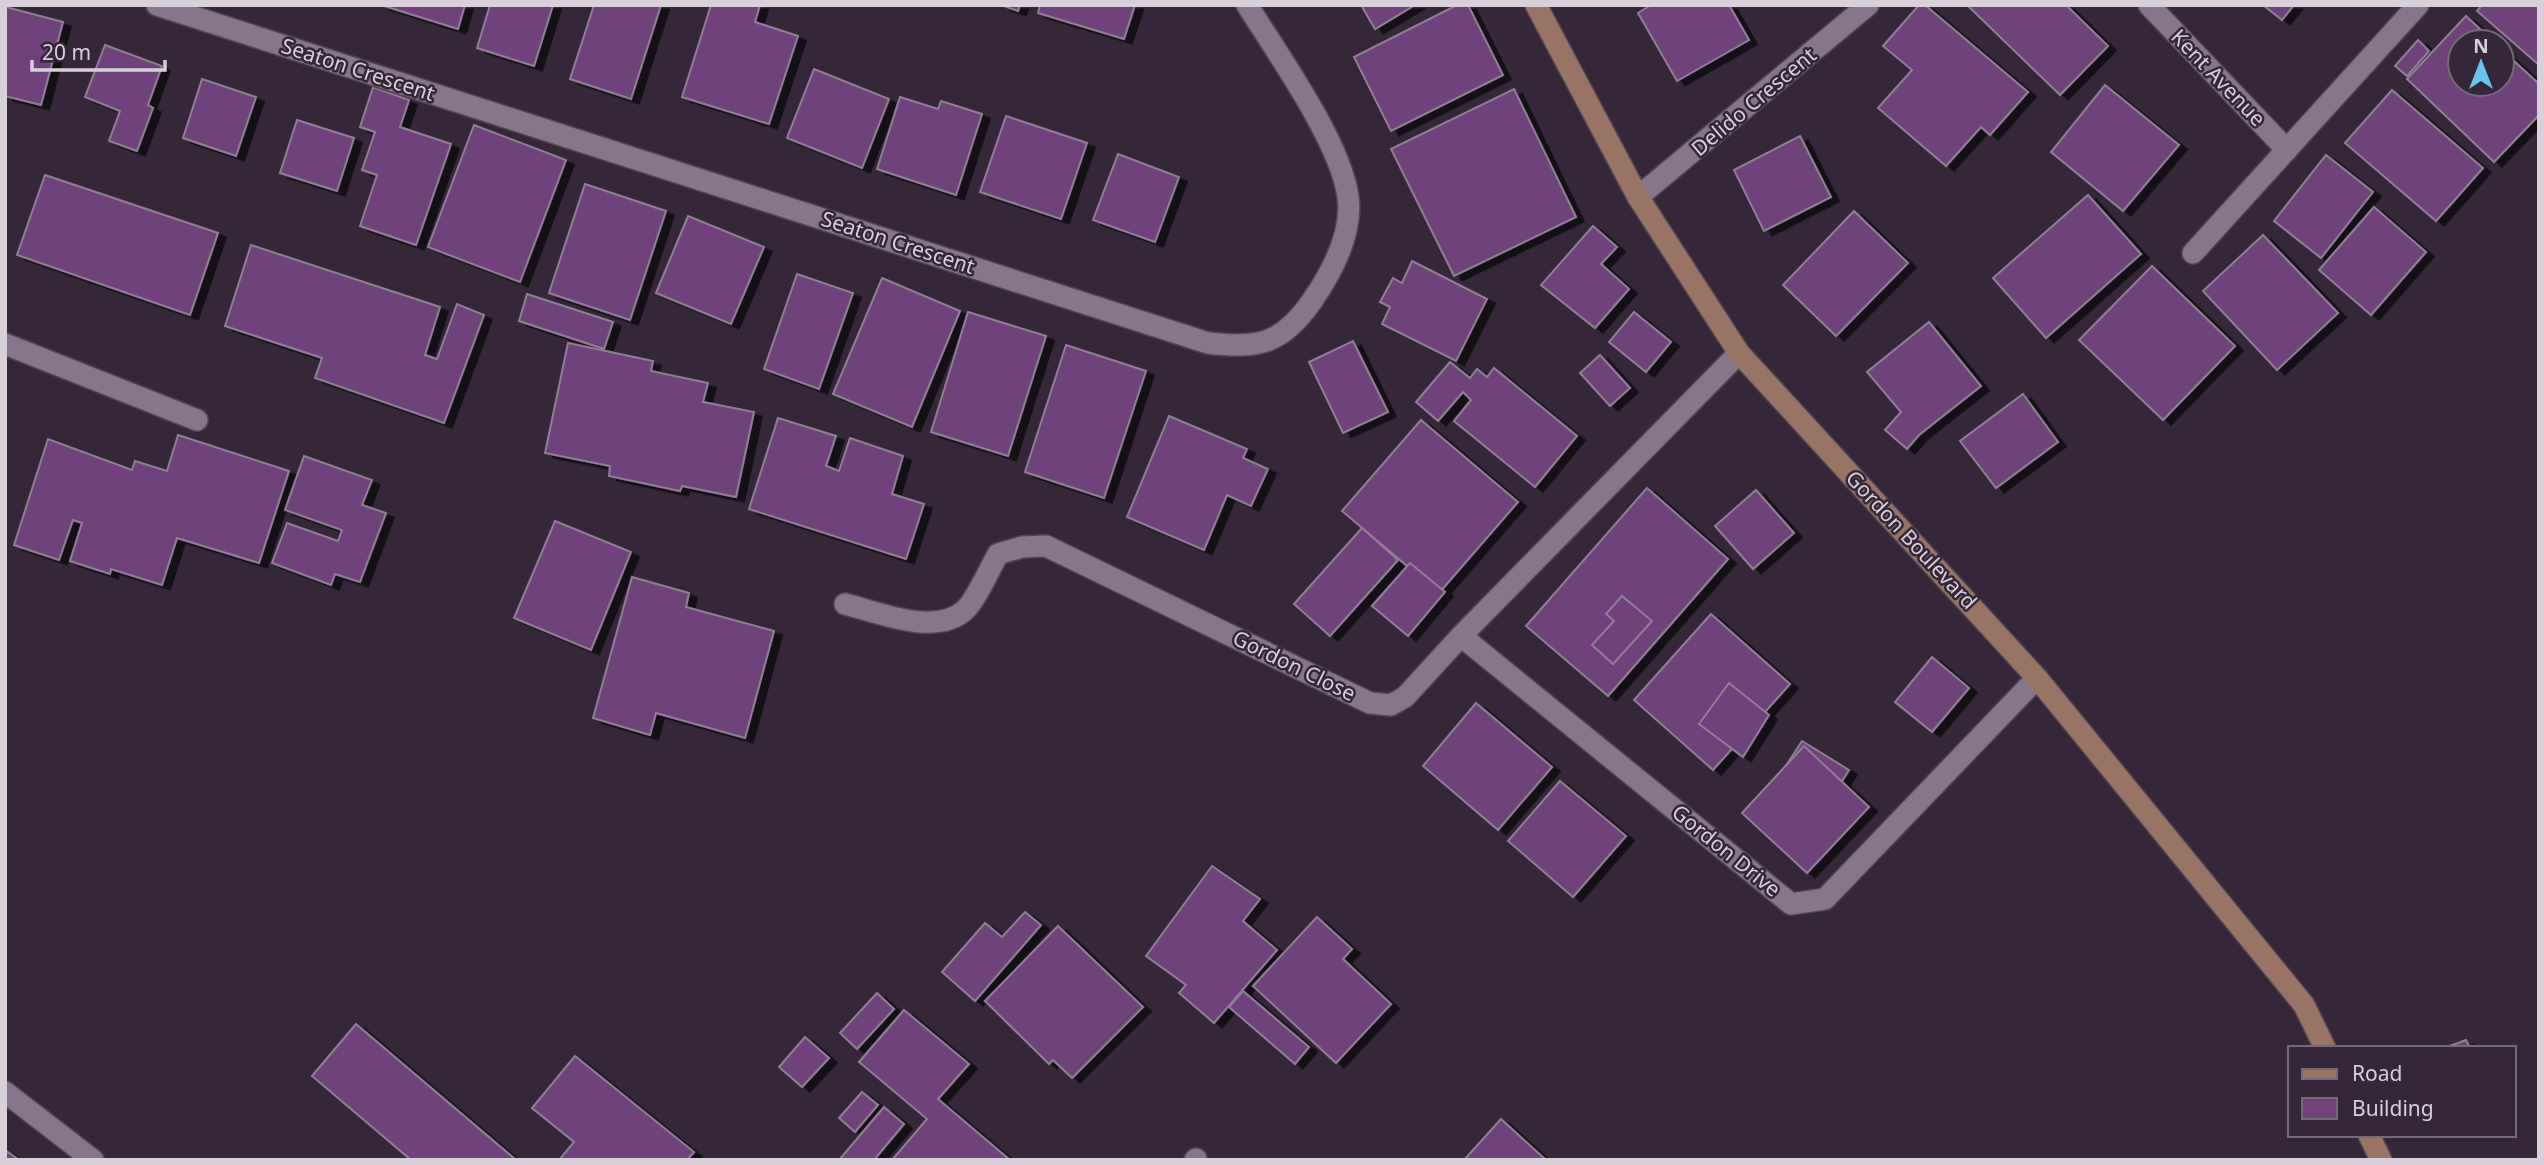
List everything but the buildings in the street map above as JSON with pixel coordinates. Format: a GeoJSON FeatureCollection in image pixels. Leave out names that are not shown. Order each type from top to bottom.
{"type":"FeatureCollection","features":[{"type":"Feature","properties":{"kind":"street","name":"Seaton Crescent"},"geometry":{"type":"LineString","coordinates":[[156,5],[1195,339],[1238,347],[1268,341],[1295,326],[1322,287],[1344,242],[1349,199],[1340,162],[1289,71],[1247,5]]}},
{"type":"Feature","properties":{"kind":"street","name":"Gordon Boulevard"},"geometry":{"type":"LineString","coordinates":[[1536,5],[1638,197],[1738,354],[2037,678],[2304,1005],[2324,1046]]}},
{"type":"Feature","properties":{"kind":"street","name":"Delido Crescent"},"geometry":{"type":"LineString","coordinates":[[1638,197],[1868,5]]}},
{"type":"Feature","properties":{"kind":"street","name":"Kent Avenue"},"geometry":{"type":"LineString","coordinates":[[2149,5],[2287,150]]}},
{"type":"Feature","properties":{"kind":"street"},"geometry":{"type":"LineString","coordinates":[[2193,253],[2418,5]]}},
{"type":"Feature","properties":{"kind":"street"},"geometry":{"type":"LineString","coordinates":[[5,344],[197,420]]}},
{"type":"Feature","properties":{"kind":"street","name":"Gordon Close"},"geometry":{"type":"LineString","coordinates":[[845,604],[920,623],[947,619],[965,610],[998,554],[1022,547],[1046,546],[1370,703],[1391,705],[1405,697],[1461,636],[1738,354]]}},
{"type":"Feature","properties":{"kind":"street","name":"Gordon Drive"},"geometry":{"type":"LineString","coordinates":[[1461,636],[1791,904],[1825,899],[2037,678]]}},
{"type":"Feature","properties":{"kind":"street"},"geometry":{"type":"LineString","coordinates":[[5,1092],[93,1160]]}},
{"type":"Feature","properties":{"kind":"street"},"geometry":{"type":"LineString","coordinates":[[2370,1137],[2381,1160]]}}]}
